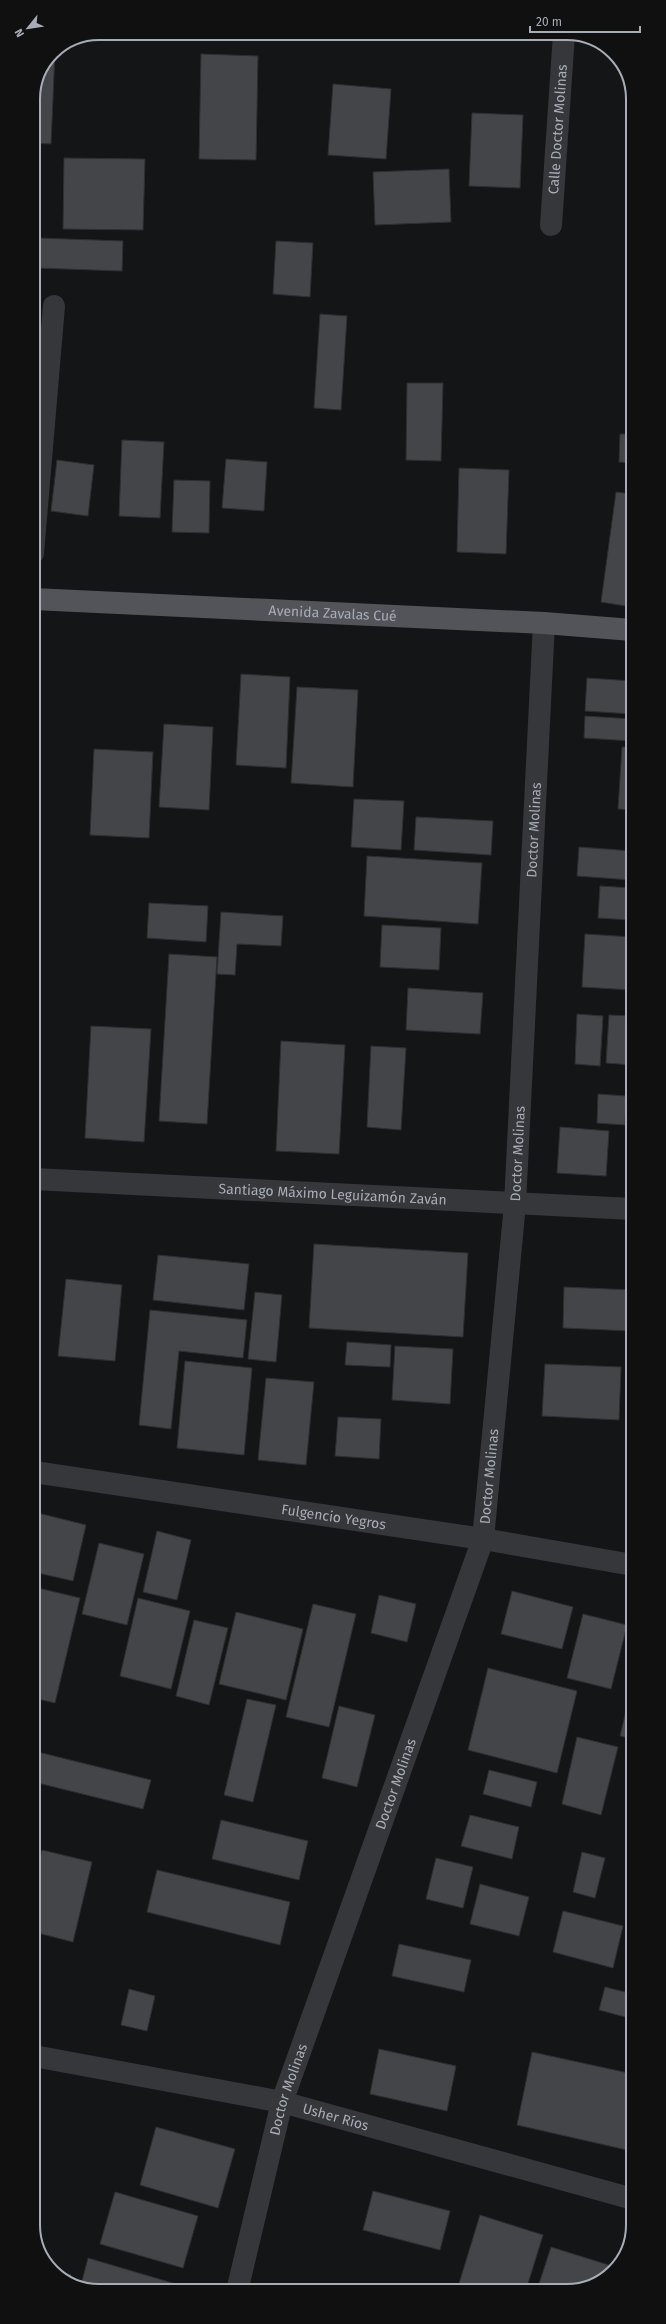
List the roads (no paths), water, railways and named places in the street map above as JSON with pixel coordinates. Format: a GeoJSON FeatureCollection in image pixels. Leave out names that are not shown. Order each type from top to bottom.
{"type":"FeatureCollection","features":[{"type":"Feature","properties":{"kind":"main road","name":"Avenida Zavalas Cué"},"geometry":{"type":"LineString","coordinates":[[40,599],[544,623],[626,630]]}},
{"type":"Feature","properties":{"kind":"street","name":"Calle Doctor Molinas"},"geometry":{"type":"LineString","coordinates":[[551,225],[564,40]]}},
{"type":"Feature","properties":{"kind":"street"},"geometry":{"type":"LineString","coordinates":[[40,471],[54,306]]}},
{"type":"Feature","properties":{"kind":"street","name":"Doctor Molinas"},"geometry":{"type":"LineString","coordinates":[[238,2284],[282,2102],[484,1539],[515,1204],[544,623]]}},
{"type":"Feature","properties":{"kind":"street","name":"Santiago Máximo Leguizamón Zaván"},"geometry":{"type":"LineString","coordinates":[[40,1179],[515,1204],[626,1208]]}},
{"type":"Feature","properties":{"kind":"street","name":"Fulgencio Yegros"},"geometry":{"type":"LineString","coordinates":[[40,1473],[484,1539],[626,1564]]}},
{"type":"Feature","properties":{"kind":"street","name":"Usher Ríos"},"geometry":{"type":"LineString","coordinates":[[40,2057],[282,2102],[626,2197]]}}]}
